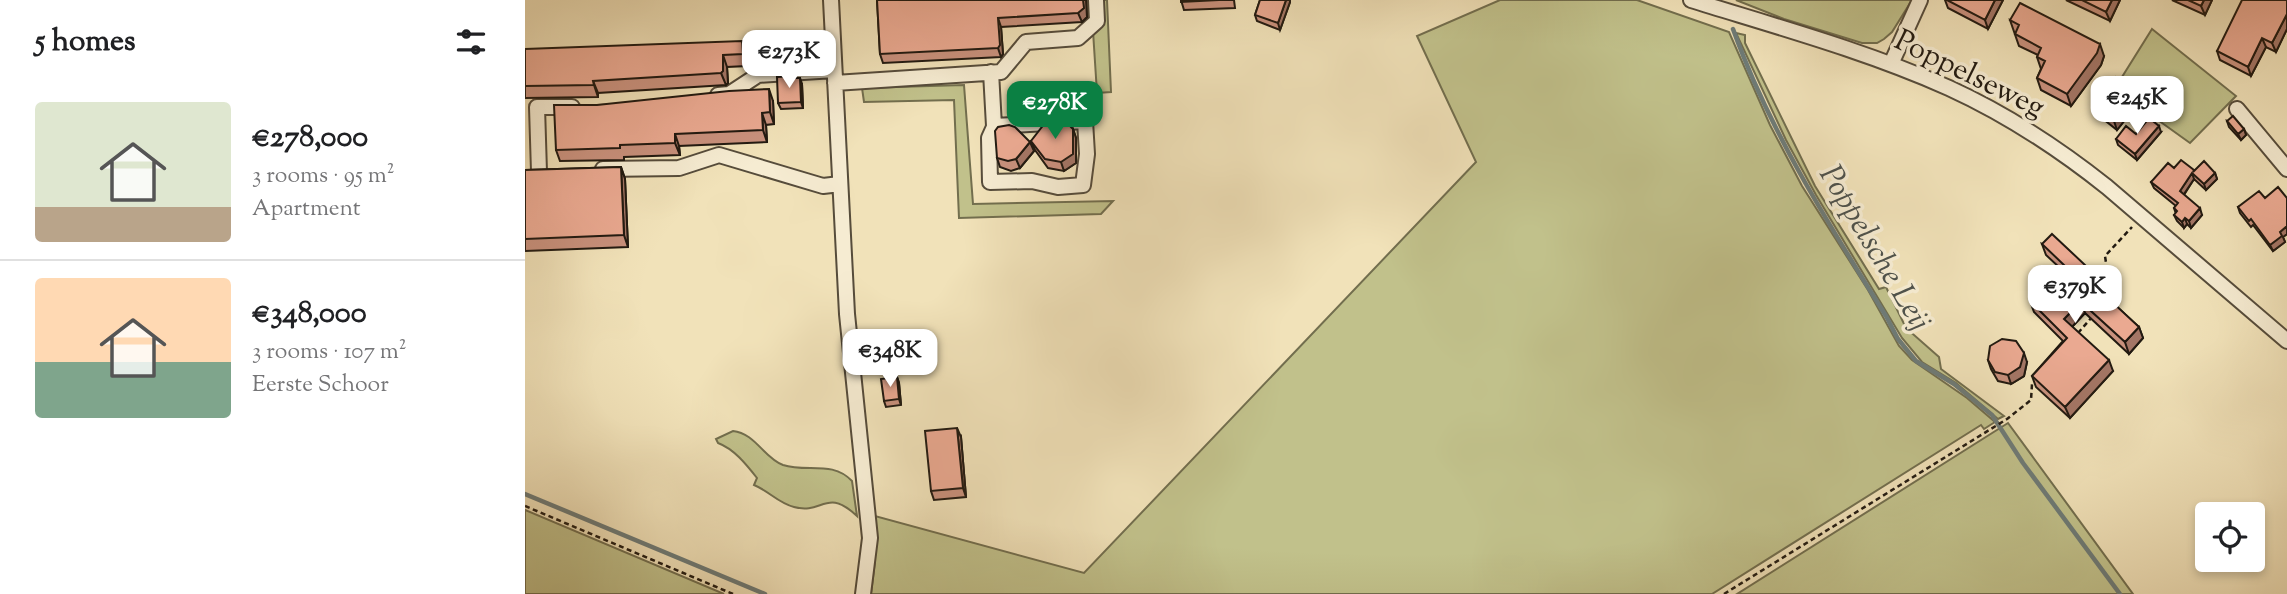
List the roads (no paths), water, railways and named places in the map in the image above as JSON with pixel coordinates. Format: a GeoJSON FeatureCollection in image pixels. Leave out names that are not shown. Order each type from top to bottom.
{"type":"FeatureCollection","features":[{"type":"Feature","properties":{"kind":"street"},"geometry":{"type":"LineString","coordinates":[[703,96],[729,94],[758,75],[835,77],[1001,72],[1026,42],[1077,38],[1097,21],[1096,0]]}},
{"type":"Feature","properties":{"kind":"street","name":"Poppelseweg"},"geometry":{"type":"LineString","coordinates":[[1691,0],[1891,64],[1951,89],[2029,131],[2079,164],[2143,216],[2287,341]]}},
{"type":"Feature","properties":{"kind":"street"},"geometry":{"type":"LineString","coordinates":[[1891,64],[1920,0]]}},
{"type":"Feature","properties":{"kind":"street"},"geometry":{"type":"LineString","coordinates":[[834,1],[840,184],[850,340],[869,526],[868,566],[863,594]]}},
{"type":"Feature","properties":{"kind":"street"},"geometry":{"type":"LineString","coordinates":[[991,72],[994,125],[988,146],[990,182],[1032,181],[1058,187],[1083,186],[1087,154],[1085,121],[994,125]]}},
{"type":"Feature","properties":{"kind":"street"},"geometry":{"type":"LineString","coordinates":[[539,172],[531,106],[588,107]]}},
{"type":"Feature","properties":{"kind":"street"},"geometry":{"type":"LineString","coordinates":[[2237,109],[2287,169]]}},
{"type":"Feature","properties":{"kind":"street"},"geometry":{"type":"LineString","coordinates":[[590,170],[680,168],[719,155],[823,186],[840,184]]}},
{"type":"Feature","properties":{"kind":"waterway","name":"Poppelsche Leij"},"geometry":{"type":"LineString","coordinates":[[1733,29],[1782,140],[1898,339],[1916,361],[1954,384],[1992,415],[2023,463],[2120,594]]}},
{"type":"Feature","properties":{"kind":"waterway"},"geometry":{"type":"LineString","coordinates":[[525,494],[765,594]]}}]}
